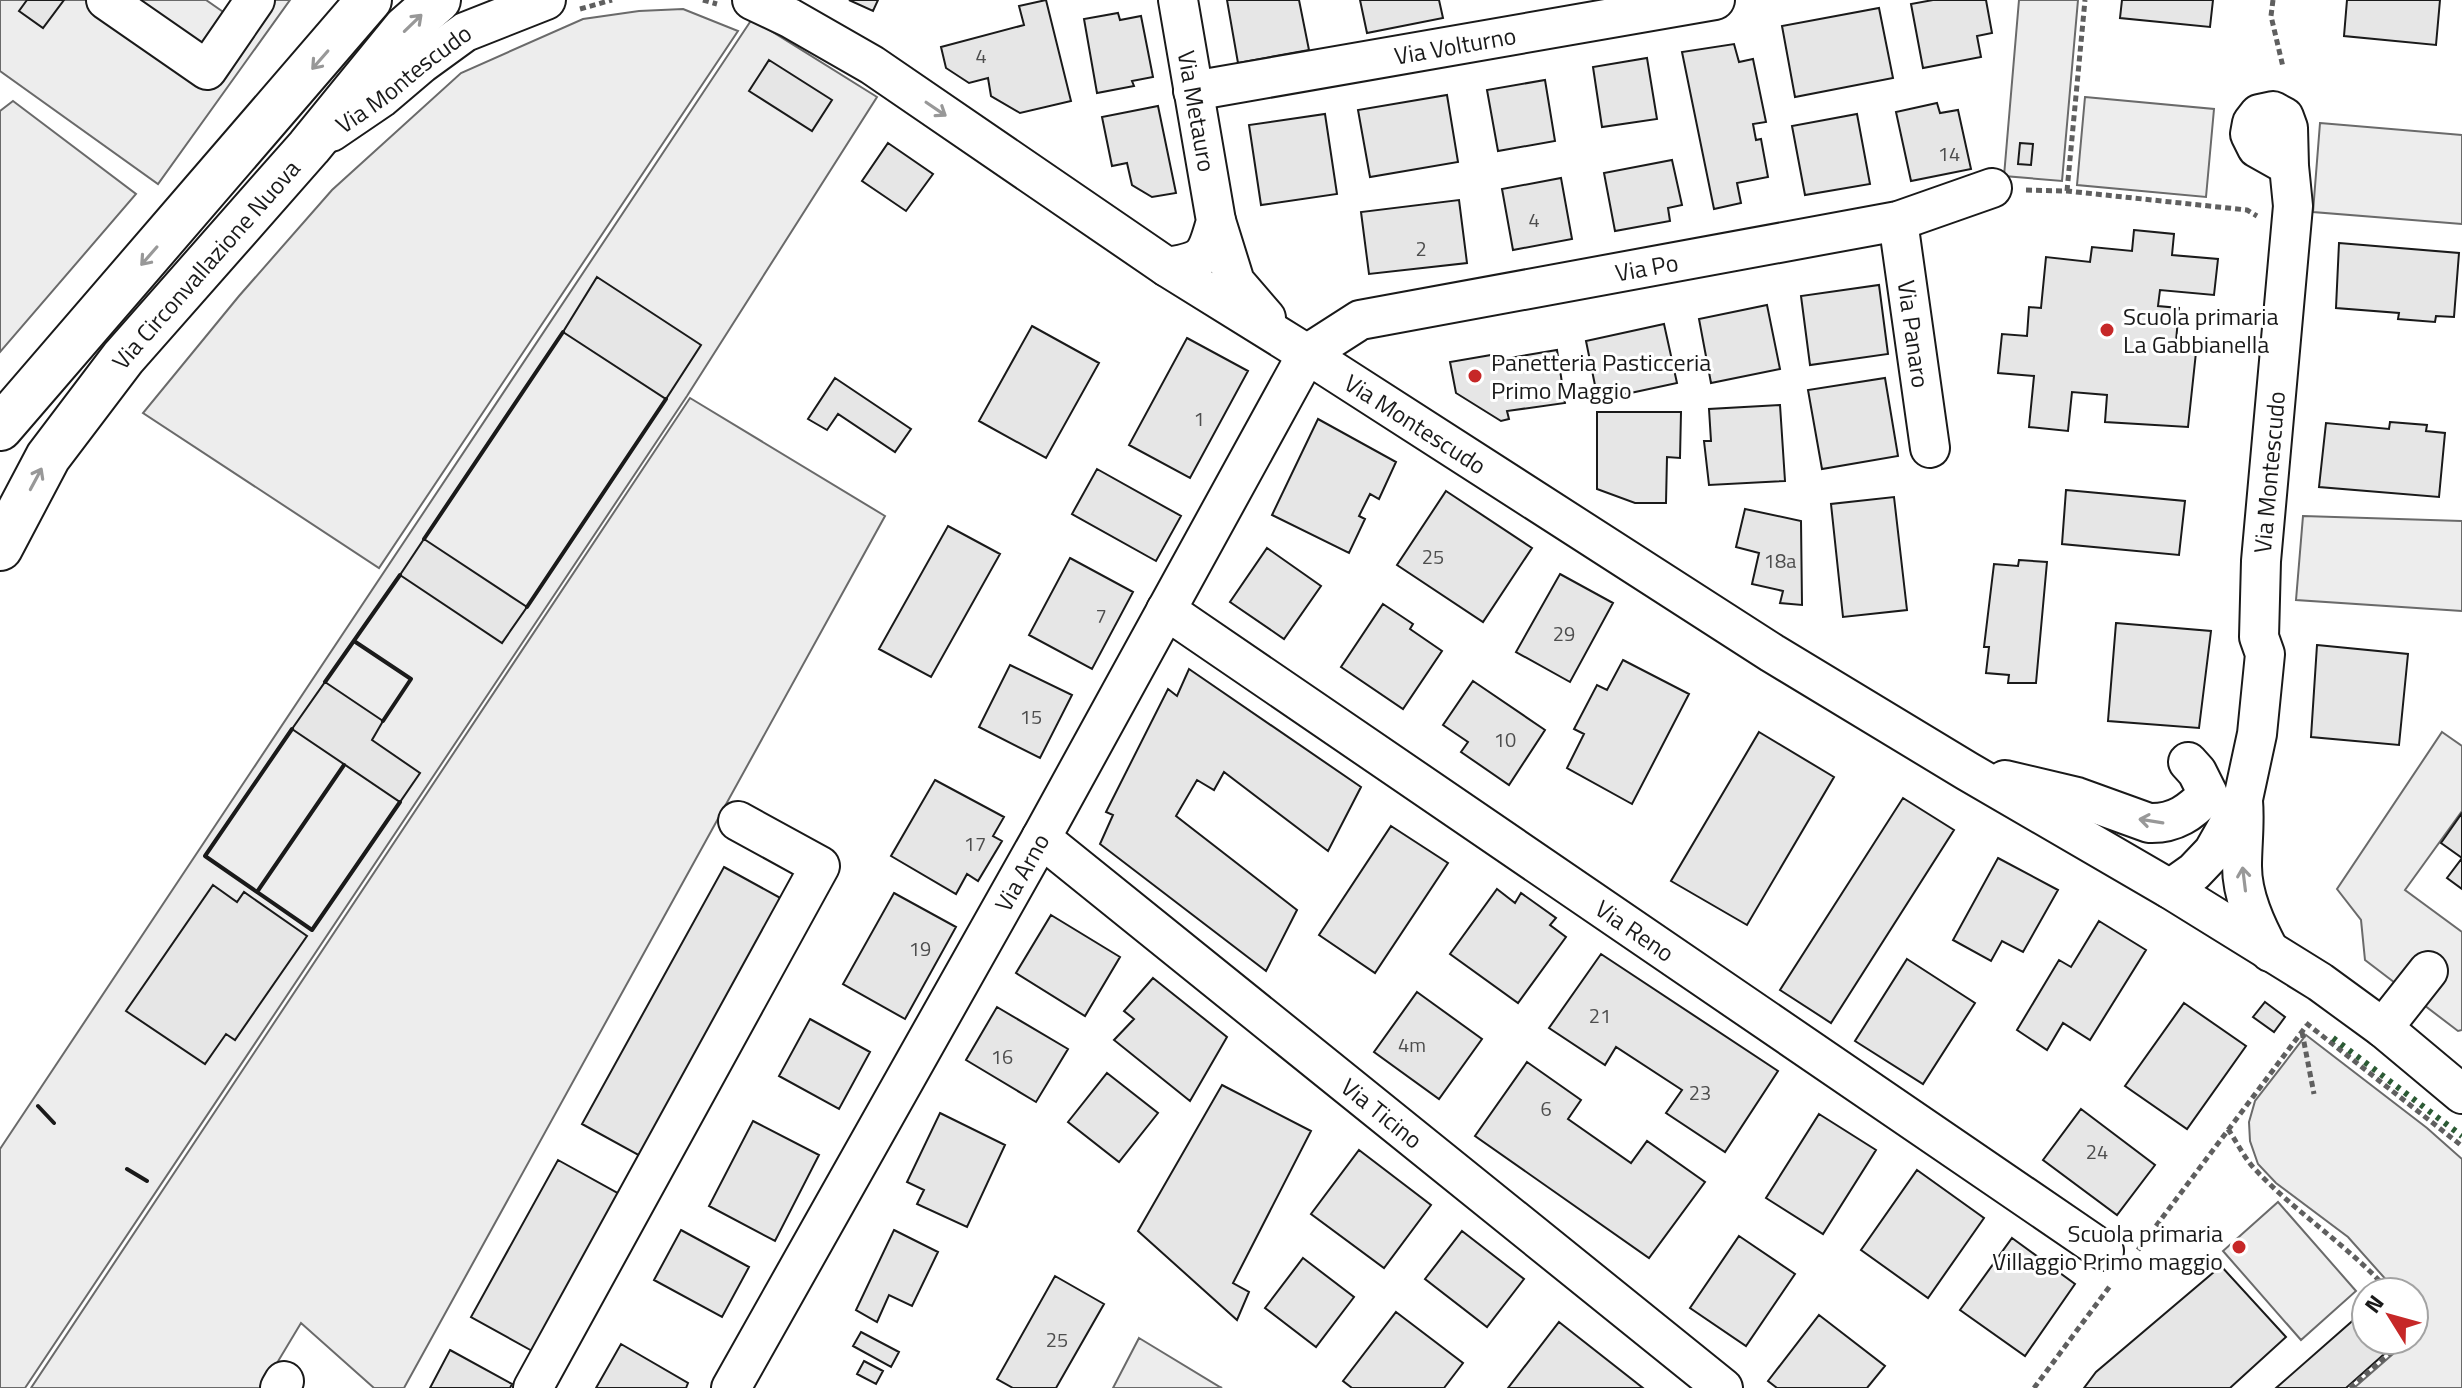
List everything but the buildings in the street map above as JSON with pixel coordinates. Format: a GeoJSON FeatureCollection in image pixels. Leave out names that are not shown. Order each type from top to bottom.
{"type":"FeatureCollection","features":[{"type":"Feature","properties":{"kind":"main road","name":"Via Circonvallazione Nuova"},"geometry":{"type":"LineString","coordinates":[[2,428],[369,0]]}},
{"type":"Feature","properties":{"kind":"main road","name":"Via Circonvallazione Nuova"},"geometry":{"type":"LineString","coordinates":[[0,548],[48,457],[123,358],[309,147],[406,28],[438,0]]}},
{"type":"Feature","properties":{"kind":"street"},"geometry":{"type":"LineString","coordinates":[[106,0],[207,70],[246,4]]}},
{"type":"Feature","properties":{"kind":"street","name":"Via Montescudo"},"geometry":{"type":"LineString","coordinates":[[309,147],[381,98],[465,32],[546,0]]}},
{"type":"Feature","properties":{"kind":"street","name":"Via Montescudo"},"geometry":{"type":"LineString","coordinates":[[752,0],[872,65],[1167,267],[1772,653],[2165,886],[2320,982],[2383,1028],[2462,1094]]}},
{"type":"Feature","properties":{"kind":"street","name":"Via Montescudo"},"geometry":{"type":"LineString","coordinates":[[798,0],[872,65]]}},
{"type":"Feature","properties":{"kind":"street","name":"Via Metauro"},"geometry":{"type":"LineString","coordinates":[[1178,0],[1216,221],[1235,282],[1263,315],[1307,354]]}},
{"type":"Feature","properties":{"kind":"street","name":"Via Volturno"},"geometry":{"type":"LineString","coordinates":[[1193,91],[1715,0]]}},
{"type":"Feature","properties":{"kind":"street","name":"Via Montescudo"},"geometry":{"type":"LineString","coordinates":[[2165,886],[2194,872],[2213,852],[2226,796],[2259,721],[2265,654],[2259,637],[2261,561],[2293,206],[2289,166]]}},
{"type":"Feature","properties":{"kind":"street","name":"Via Po"},"geometry":{"type":"LineString","coordinates":[[1307,354],[1360,320],[1898,221],[1992,188]]}},
{"type":"Feature","properties":{"kind":"street"},"geometry":{"type":"LineString","coordinates":[[1167,267],[1194,263],[1208,250],[1216,221]]}},
{"type":"Feature","properties":{"kind":"street","name":"Via Panaro"},"geometry":{"type":"LineString","coordinates":[[1898,221],[1930,448]]}},
{"type":"Feature","properties":{"kind":"street","name":"Via Arno"},"geometry":{"type":"LineString","coordinates":[[731,1388],[1041,838],[1307,354]]}},
{"type":"Feature","properties":{"kind":"street","name":"Via Reno"},"geometry":{"type":"LineString","coordinates":[[1166,610],[2117,1263]]}},
{"type":"Feature","properties":{"kind":"street","name":"Via Montescudo"},"geometry":{"type":"LineString","coordinates":[[2259,637],[2249,655],[2241,731],[2222,779],[2226,796],[2245,827],[2242,869],[2247,897],[2258,930],[2270,952]]}},
{"type":"Feature","properties":{"kind":"street","name":"Via Montescudo"},"geometry":{"type":"LineString","coordinates":[[1967,771],[2077,797],[2149,823],[2172,821],[2196,806],[2226,796]]}},
{"type":"Feature","properties":{"kind":"street"},"geometry":{"type":"LineString","coordinates":[[533,1388],[820,866],[738,821]]}},
{"type":"Feature","properties":{"kind":"street","name":"Via Ticino"},"geometry":{"type":"LineString","coordinates":[[1041,838],[1723,1388]]}},
{"type":"Feature","properties":{"kind":"street"},"geometry":{"type":"LineString","coordinates":[[2383,1028],[2428,971]]}},
{"type":"Feature","properties":{"kind":"path"},"geometry":{"type":"LineString","coordinates":[[2067,191],[2085,0]]}},
{"type":"Feature","properties":{"kind":"path"},"geometry":{"type":"LineString","coordinates":[[2273,0],[2271,16],[2283,67]]}},
{"type":"Feature","properties":{"kind":"path"},"geometry":{"type":"LineString","coordinates":[[1992,188],[2067,191],[2247,210],[2261,218],[2263,226]]}},
{"type":"Feature","properties":{"kind":"path"},"geometry":{"type":"LineString","coordinates":[[2306,1016],[2307,1025],[2462,1146]]}},
{"type":"Feature","properties":{"kind":"path"},"geometry":{"type":"LineString","coordinates":[[2034,1388],[2117,1263],[2228,1129],[2307,1025]]}},
{"type":"Feature","properties":{"kind":"path"},"geometry":{"type":"LineString","coordinates":[[2302,1031],[2314,1094]]}},
{"type":"Feature","properties":{"kind":"path"},"geometry":{"type":"LineString","coordinates":[[2228,1129],[2250,1163],[2374,1276]]}},
{"type":"Feature","properties":{"kind":"path"},"geometry":{"type":"LineString","coordinates":[[2350,1388],[2387,1356]]}},
{"type":"Feature","properties":{"kind":"shaded area"},"geometry":{"type":"Polygon","coordinates":[[[0,0],[206,0],[229,16],[241,0],[290,0],[158,184],[0,71],[0,0]]]}},
{"type":"Feature","properties":{"kind":"shaded area"},"geometry":{"type":"Polygon","coordinates":[[[2019,0],[2078,0],[2062,181],[2004,176],[2019,0]]]}},
{"type":"Feature","properties":{"kind":"shaded area"},"geometry":{"type":"Polygon","coordinates":[[[683,9],[738,31],[379,568],[143,413],[239,296],[332,190],[461,73],[583,19],[683,9]]]}},
{"type":"Feature","properties":{"kind":"shaded area"},"geometry":{"type":"Polygon","coordinates":[[[752,19],[877,97],[687,396],[25,1388],[0,1388],[0,1149],[752,19]]]}},
{"type":"Feature","properties":{"kind":"shaded area"},"geometry":{"type":"Polygon","coordinates":[[[2085,97],[2214,109],[2206,197],[2077,185],[2085,97]]]}},
{"type":"Feature","properties":{"kind":"shaded area"},"geometry":{"type":"Polygon","coordinates":[[[13,101],[136,194],[0,352],[0,111],[13,101]]]}},
{"type":"Feature","properties":{"kind":"shaded area"},"geometry":{"type":"Polygon","coordinates":[[[2320,123],[2462,135],[2462,224],[2313,212],[2320,123]]]}},
{"type":"Feature","properties":{"kind":"shaded area"},"geometry":{"type":"Polygon","coordinates":[[[690,398],[885,516],[404,1388],[374,1388],[301,1323],[262,1388],[31,1388],[690,398]]]}},
{"type":"Feature","properties":{"kind":"shaded area"},"geometry":{"type":"Polygon","coordinates":[[[2303,516],[2462,521],[2462,611],[2296,600],[2303,516]]]}},
{"type":"Feature","properties":{"kind":"shaded area"},"geometry":{"type":"Polygon","coordinates":[[[2442,732],[2462,746],[2462,811],[2405,890],[2462,932],[2462,1030],[2458,1031],[2365,960],[2361,920],[2337,889],[2442,732]]]}},
{"type":"Feature","properties":{"kind":"shaded area"},"geometry":{"type":"Polygon","coordinates":[[[2306,1035],[2427,1128],[2462,1159],[2462,1388],[2354,1388],[2391,1356],[2430,1356],[2430,1276],[2383,1276],[2348,1237],[2276,1183],[2258,1164],[2250,1141],[2249,1122],[2255,1101],[2306,1035]]]}},
{"type":"Feature","properties":{"kind":"shaded area"},"geometry":{"type":"Polygon","coordinates":[[[2278,1202],[2350,1284],[2350,1296],[2301,1340],[2223,1251],[2278,1202]]]}},
{"type":"Feature","properties":{"kind":"shaded area"},"geometry":{"type":"Polygon","coordinates":[[[1139,1338],[1220,1387],[1222,1388],[1113,1388],[1139,1338]]]}},
{"type":"Feature","properties":{"kind":"hedge"},"geometry":{"type":"LineString","coordinates":[[2333,1038],[2462,1136]]}},
{"type":"Feature","properties":{"kind":"wall"},"geometry":{"type":"LineString","coordinates":[[424,539],[563,332]]}},
{"type":"Feature","properties":{"kind":"wall"},"geometry":{"type":"LineString","coordinates":[[527,607],[666,399]]}},
{"type":"Feature","properties":{"kind":"wall"},"geometry":{"type":"LineString","coordinates":[[325,682],[400,575]]}},
{"type":"Feature","properties":{"kind":"wall"},"geometry":{"type":"LineString","coordinates":[[354,641],[411,679],[383,721]]}},
{"type":"Feature","properties":{"kind":"wall"},"geometry":{"type":"LineString","coordinates":[[292,729],[205,856],[312,930],[400,802]]}},
{"type":"Feature","properties":{"kind":"wall"},"geometry":{"type":"LineString","coordinates":[[257,892],[344,765]]}},
{"type":"Feature","properties":{"kind":"wall"},"geometry":{"type":"LineString","coordinates":[[38,1106],[54,1123]]}},
{"type":"Feature","properties":{"kind":"wall"},"geometry":{"type":"LineString","coordinates":[[127,1169],[147,1181]]}},
{"type":"Feature","properties":{"kind":"place","name":"Scuola primaria La Gabbianella"},"geometry":{"type":"Point","coordinates":[2107,330]}},
{"type":"Feature","properties":{"kind":"place","name":"Panetteria Pasticceria Primo Maggio"},"geometry":{"type":"Point","coordinates":[1475,376]}},
{"type":"Feature","properties":{"kind":"place","name":"Scuola primaria Villaggio Primo maggio"},"geometry":{"type":"Point","coordinates":[2239,1247]}}]}
